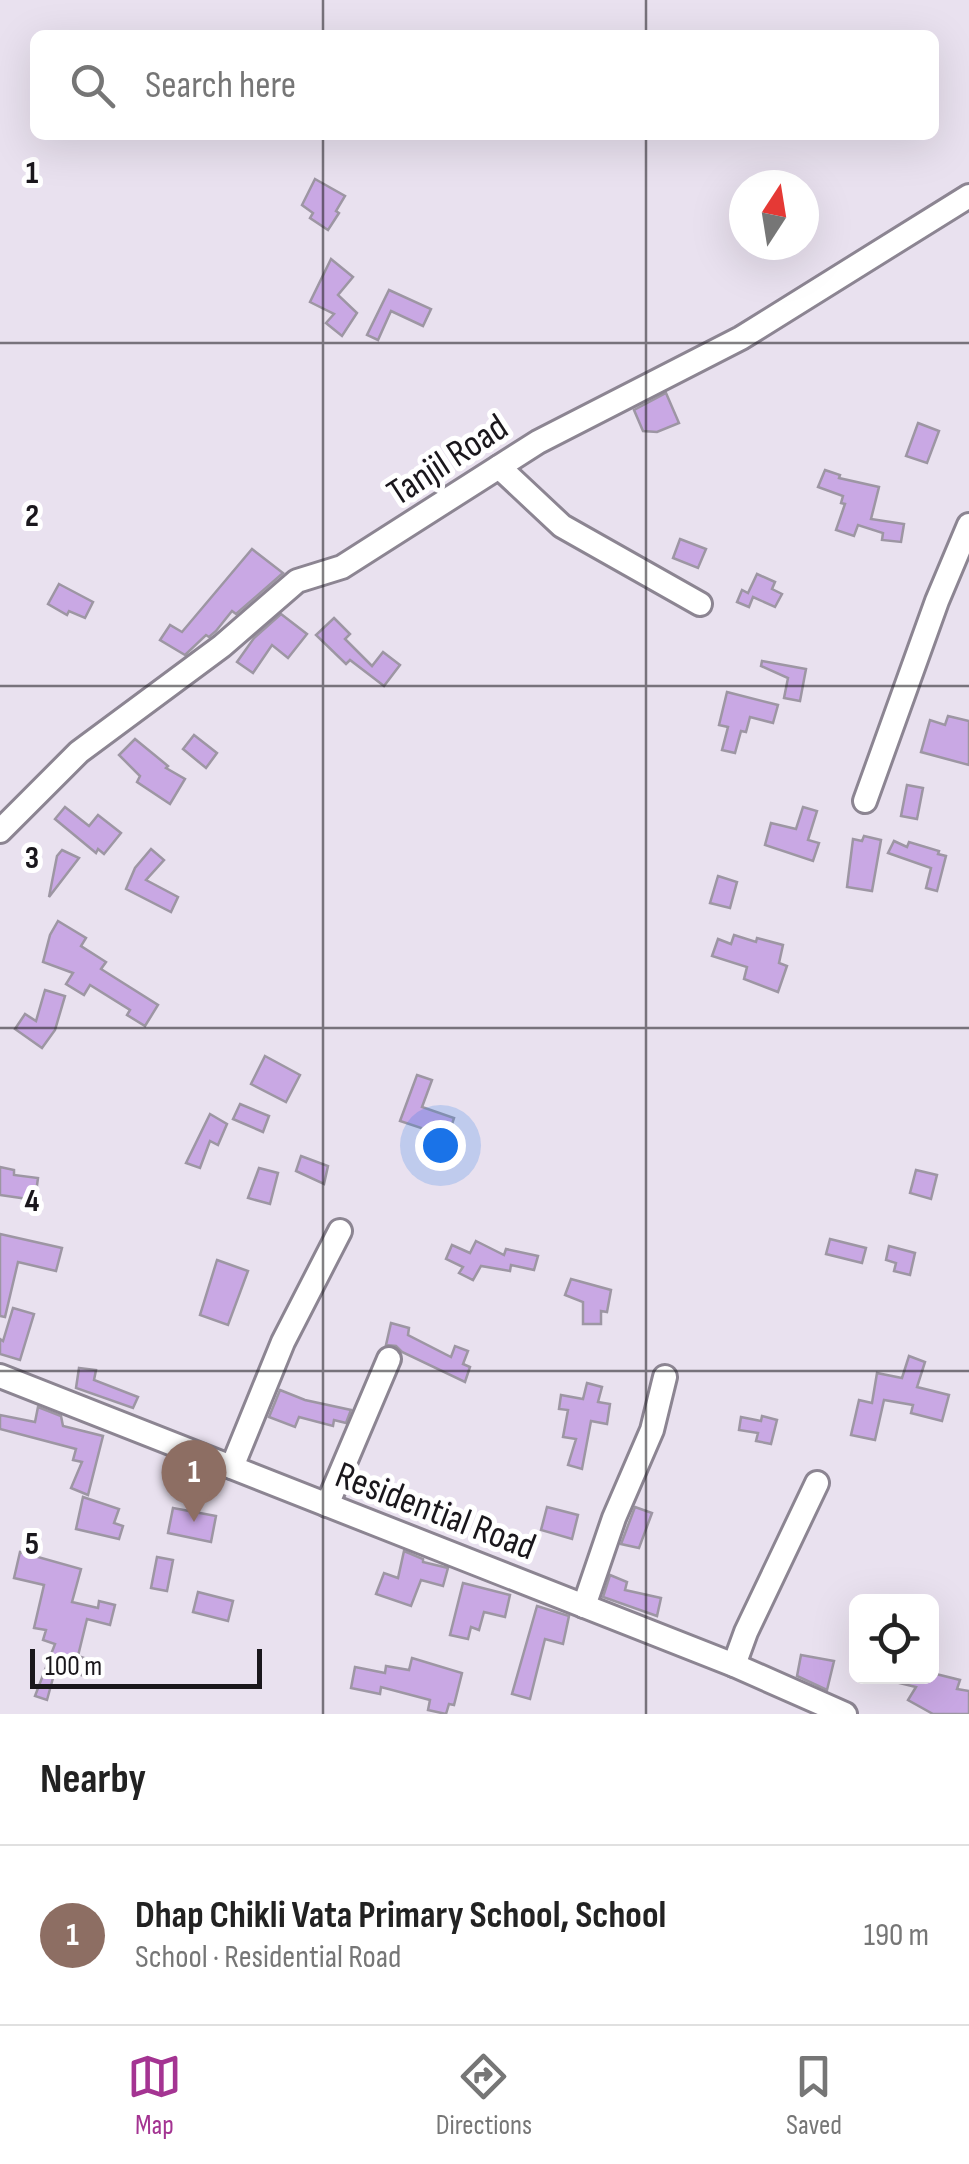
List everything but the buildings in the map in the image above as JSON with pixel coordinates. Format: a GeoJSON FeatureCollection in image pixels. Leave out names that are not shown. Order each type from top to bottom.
{"type":"FeatureCollection","features":[{"type":"Feature","properties":{"kind":"street","name":"Tanjil Road"},"geometry":{"type":"LineString","coordinates":[[0,831],[80,752],[222,646],[297,580],[342,567],[538,442],[742,338],[969,196]]}},
{"type":"Feature","properties":{"kind":"street"},"geometry":{"type":"LineString","coordinates":[[499,467],[562,526],[700,604]]}},
{"type":"Feature","properties":{"kind":"street"},"geometry":{"type":"LineString","coordinates":[[865,801],[936,602],[969,526]]}},
{"type":"Feature","properties":{"kind":"street"},"geometry":{"type":"LineString","coordinates":[[232,1467],[282,1342],[340,1231]]}},
{"type":"Feature","properties":{"kind":"street"},"geometry":{"type":"LineString","coordinates":[[327,1505],[388,1359]]}},
{"type":"Feature","properties":{"kind":"street","name":"Residential Road"},"geometry":{"type":"LineString","coordinates":[[0,1376],[734,1665],[846,1714]]}},
{"type":"Feature","properties":{"kind":"street"},"geometry":{"type":"LineString","coordinates":[[584,1606],[614,1518],[652,1430],[664,1377]]}},
{"type":"Feature","properties":{"kind":"street"},"geometry":{"type":"LineString","coordinates":[[734,1665],[818,1483]]}},
{"type":"Feature","properties":{"kind":"place","name":"Dhap Chikli Vata Primary School, School"},"geometry":{"type":"Point","coordinates":[194,1522]}}]}
